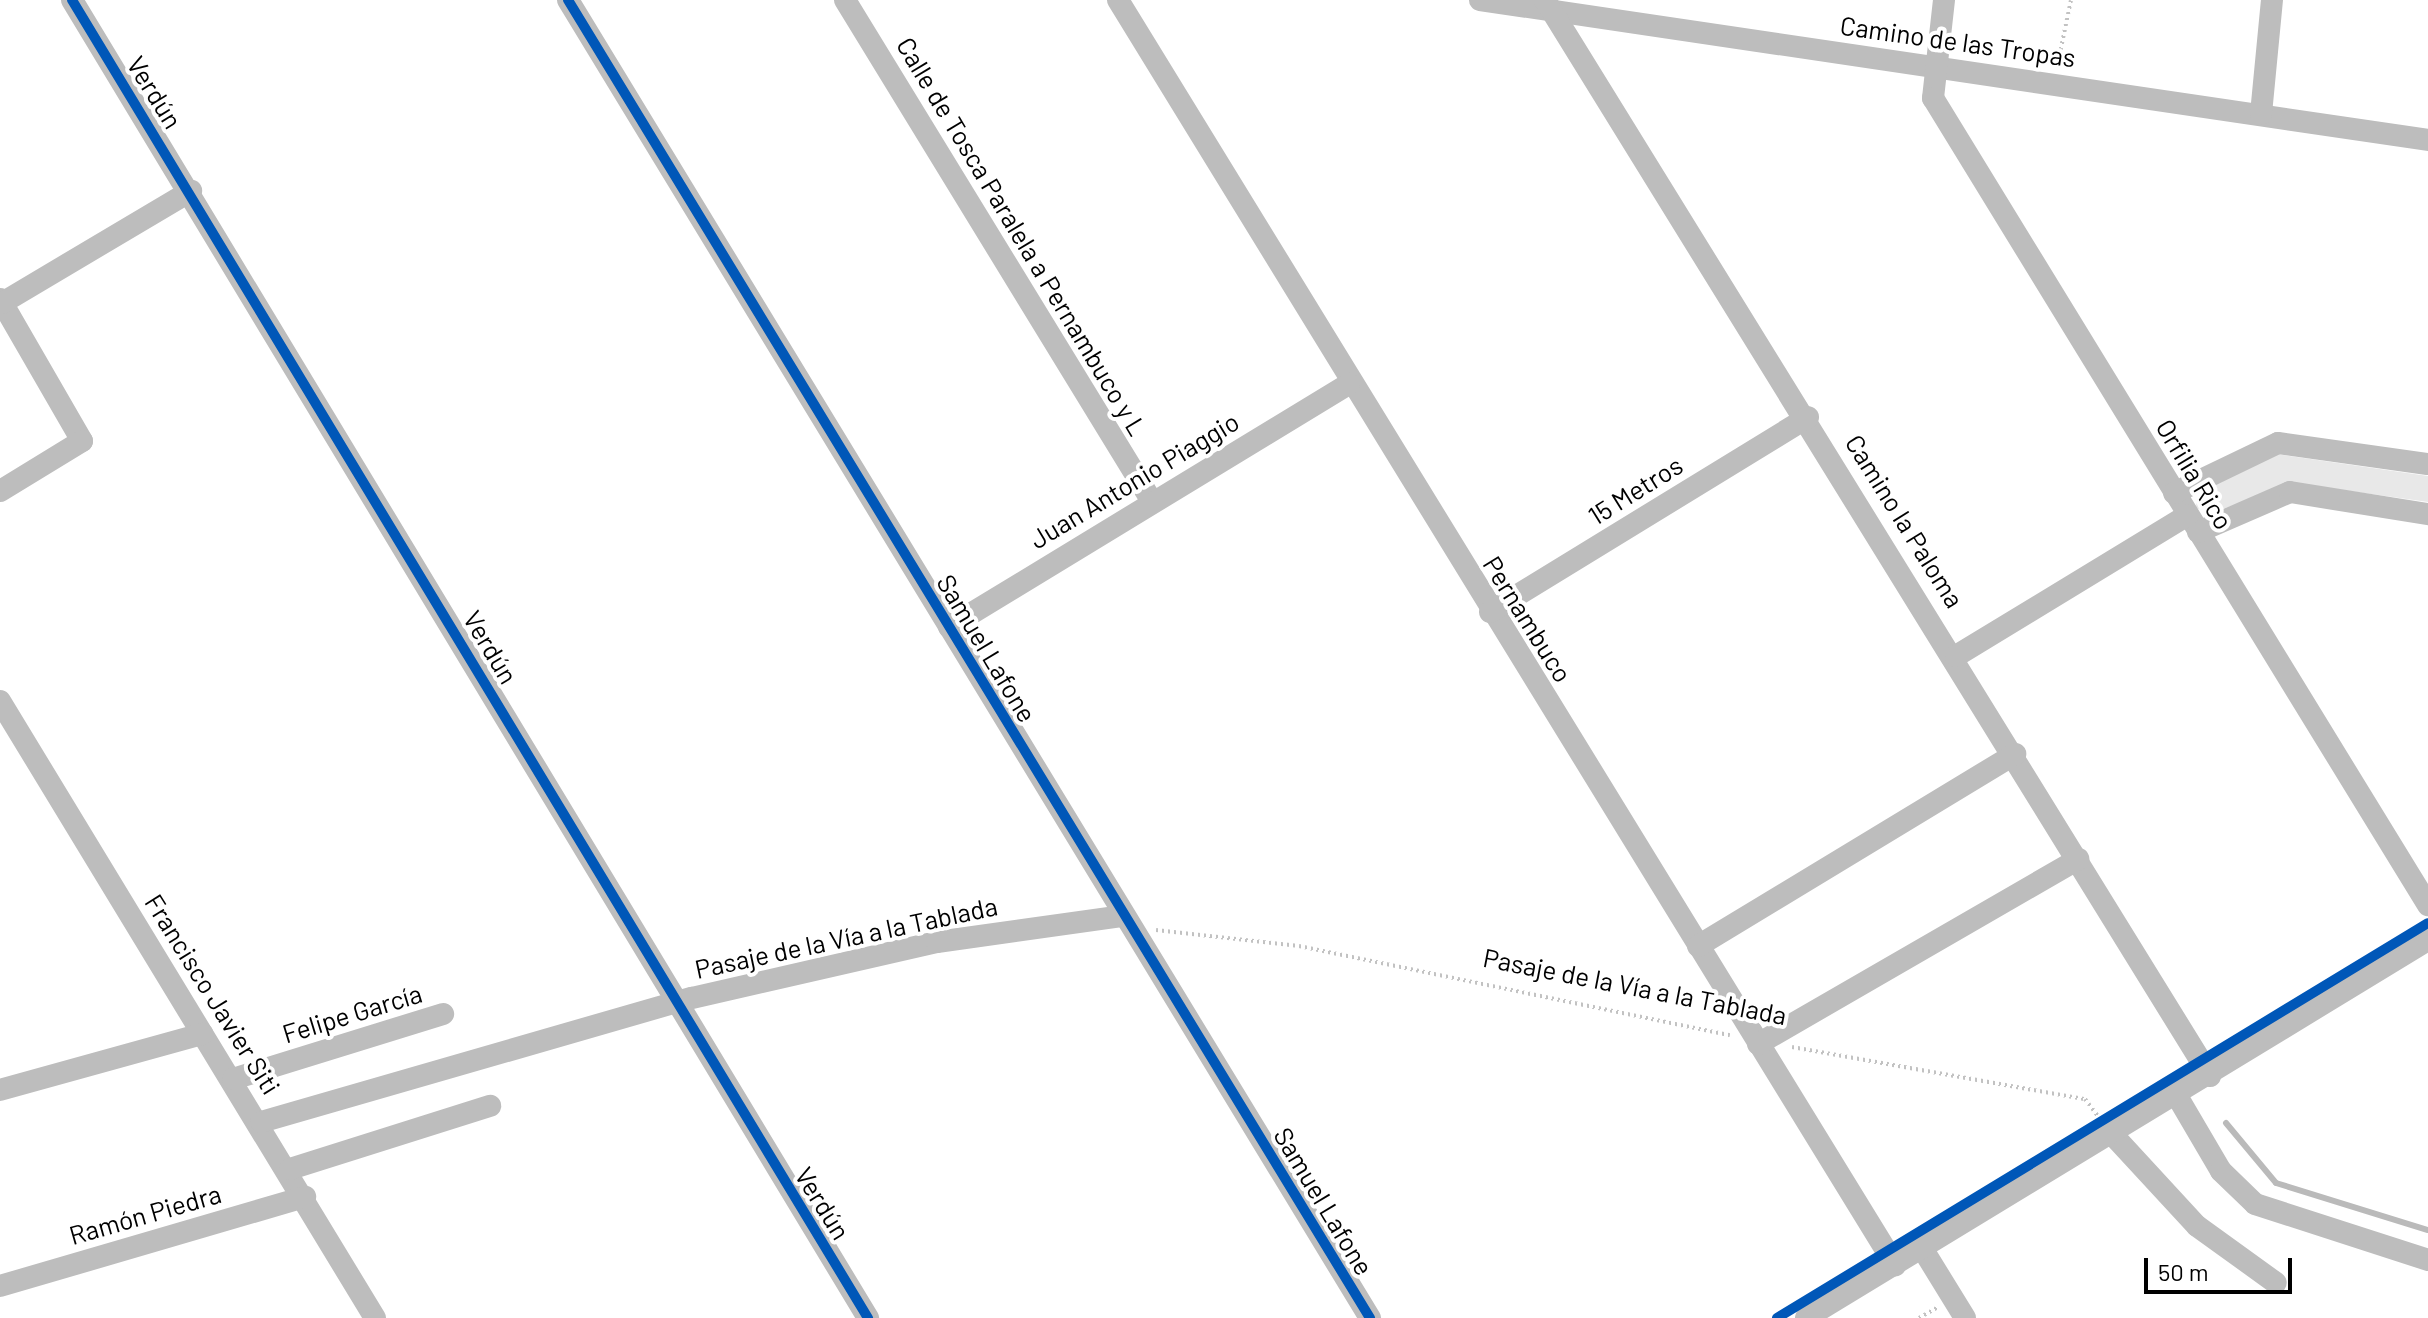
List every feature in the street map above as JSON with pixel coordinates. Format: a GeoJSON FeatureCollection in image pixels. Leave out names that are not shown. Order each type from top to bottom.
{"type":"FeatureCollection","features":[{"type":"Feature","properties":{"kind":"street","name":"Verdún"},"geometry":{"type":"LineString","coordinates":[[72,0],[191,191],[674,1003],[868,1318]]}},
{"type":"Feature","properties":{"kind":"street","name":"Samuel Lafone"},"geometry":{"type":"LineString","coordinates":[[568,0],[1370,1318]]}},
{"type":"Feature","properties":{"kind":"street","name":"Calle de Tosca Paralela a Pernambuco y L"},"geometry":{"type":"LineString","coordinates":[[845,0],[1151,500]]}},
{"type":"Feature","properties":{"kind":"street","name":"Pernambuco"},"geometry":{"type":"LineString","coordinates":[[1118,0],[1349,384],[1895,1265]]}},
{"type":"Feature","properties":{"kind":"street","name":"Camino de las Tropas"},"geometry":{"type":"LineString","coordinates":[[1480,0],[1549,6],[2428,140]]}},
{"type":"Feature","properties":{"kind":"street","name":"Orfilia Rico"},"geometry":{"type":"LineString","coordinates":[[1944,0],[1932,66],[1933,98],[2428,905]]}},
{"type":"Feature","properties":{"kind":"street"},"geometry":{"type":"LineString","coordinates":[[2261,114],[2272,0]]}},
{"type":"Feature","properties":{"kind":"street","name":"Camino la Paloma"},"geometry":{"type":"LineString","coordinates":[[1549,6],[1956,656],[2210,1076]]}},
{"type":"Feature","properties":{"kind":"street"},"geometry":{"type":"LineString","coordinates":[[0,491],[82,441],[1,301],[191,191]]}},
{"type":"Feature","properties":{"kind":"street","name":"Juan Antonio Piaggio"},"geometry":{"type":"LineString","coordinates":[[949,627],[1151,500],[1349,384]]}},
{"type":"Feature","properties":{"kind":"street","name":"15 Metros"},"geometry":{"type":"LineString","coordinates":[[1490,612],[1808,417]]}},
{"type":"Feature","properties":{"kind":"street"},"geometry":{"type":"LineString","coordinates":[[2174,493],[2278,443],[2428,464]]}},
{"type":"Feature","properties":{"kind":"street"},"geometry":{"type":"LineString","coordinates":[[1956,656],[2193,524],[2290,492],[2428,514]]}},
{"type":"Feature","properties":{"kind":"street","name":"Francisco Javier Siti"},"geometry":{"type":"LineString","coordinates":[[0,701],[202,1034],[290,1169],[375,1318]]}},
{"type":"Feature","properties":{"kind":"street"},"geometry":{"type":"LineString","coordinates":[[1698,946],[2015,754]]}},
{"type":"Feature","properties":{"kind":"street"},"geometry":{"type":"LineString","coordinates":[[1758,1044],[2079,859]]}},
{"type":"Feature","properties":{"kind":"street","name":"Pasaje de la Vía a la Tablada"},"geometry":{"type":"LineString","coordinates":[[261,1122],[674,1003],[937,942],[1127,921]]}},
{"type":"Feature","properties":{"kind":"street"},"geometry":{"type":"LineString","coordinates":[[1806,1318],[1922,1248],[2105,1126],[2177,1096],[2428,940]]}},
{"type":"Feature","properties":{"kind":"street","name":"Felipe García"},"geometry":{"type":"LineString","coordinates":[[233,1079],[443,1014]]}},
{"type":"Feature","properties":{"kind":"street"},"geometry":{"type":"LineString","coordinates":[[0,1090],[202,1034]]}},
{"type":"Feature","properties":{"kind":"street"},"geometry":{"type":"LineString","coordinates":[[2177,1096],[2221,1171],[2255,1204],[2428,1260]]}},
{"type":"Feature","properties":{"kind":"street"},"geometry":{"type":"LineString","coordinates":[[290,1169],[490,1106]]}},
{"type":"Feature","properties":{"kind":"street"},"geometry":{"type":"LineString","coordinates":[[2105,1126],[2197,1226],[2276,1283]]}},
{"type":"Feature","properties":{"kind":"street","name":"Ramón Piedra"},"geometry":{"type":"LineString","coordinates":[[0,1286],[305,1197]]}},
{"type":"Feature","properties":{"kind":"street"},"geometry":{"type":"LineString","coordinates":[[1922,1248],[1965,1318]]}},
{"type":"Feature","properties":{"kind":"path"},"geometry":{"type":"LineString","coordinates":[[2054,81],[2071,0]]}},
{"type":"Feature","properties":{"kind":"shaded area"},"geometry":{"type":"Polygon","coordinates":[[[2269,453],[2428,476],[2428,502],[2293,483],[2212,513],[2196,508],[2197,493],[2269,453]]]}},
{"type":"Feature","properties":{"kind":"waterway"},"geometry":{"type":"LineString","coordinates":[[2226,1123],[2276,1183],[2428,1230]]}},
{"type":"Feature","properties":{"kind":"cycle path"},"geometry":{"type":"LineString","coordinates":[[72,0],[868,1318]]}},
{"type":"Feature","properties":{"kind":"cycle path"},"geometry":{"type":"LineString","coordinates":[[568,0],[1370,1318]]}},
{"type":"Feature","properties":{"kind":"cycle path"},"geometry":{"type":"LineString","coordinates":[[1777,1318],[2428,923]]}}]}
